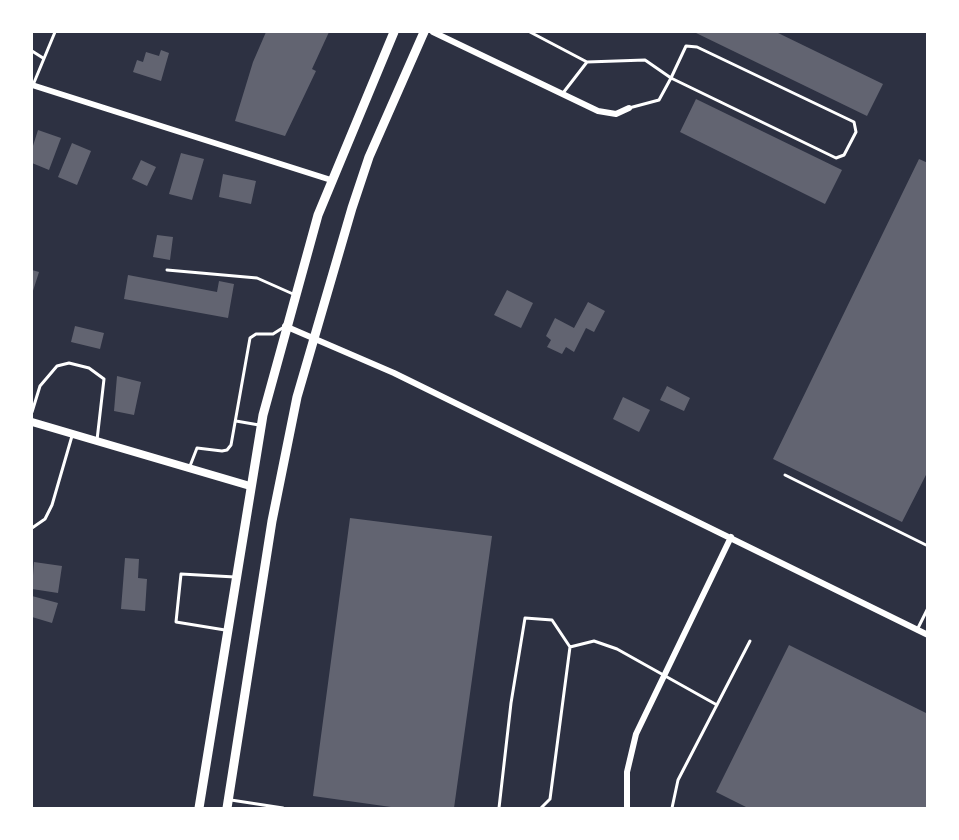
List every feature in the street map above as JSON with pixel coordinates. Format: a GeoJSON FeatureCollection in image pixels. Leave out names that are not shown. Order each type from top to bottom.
{"type":"FeatureCollection","features":[{"type":"Feature","properties":{"kind":"main road"},"geometry":{"type":"LineString","coordinates":[[200,808],[250,486],[261,425],[285,326],[331,180],[394,32]]}},
{"type":"Feature","properties":{"kind":"main road"},"geometry":{"type":"LineString","coordinates":[[227,804],[272,520],[297,397],[369,157],[424,32]]}},
{"type":"Feature","properties":{"kind":"street"},"geometry":{"type":"LineString","coordinates":[[433,32],[598,111],[616,114],[629,108]]}},
{"type":"Feature","properties":{"kind":"street"},"geometry":{"type":"LineString","coordinates":[[32,85],[331,180]]}},
{"type":"Feature","properties":{"kind":"street"},"geometry":{"type":"LineString","coordinates":[[285,326],[314,337],[731,537],[927,635]]}},
{"type":"Feature","properties":{"kind":"street"},"geometry":{"type":"LineString","coordinates":[[32,422],[250,486]]}},
{"type":"Feature","properties":{"kind":"street"},"geometry":{"type":"LineString","coordinates":[[627,808],[627,772],[636,734],[731,537]]}},
{"type":"Feature","properties":{"kind":"lane"},"geometry":{"type":"LineString","coordinates":[[32,85],[55,32]]}},
{"type":"Feature","properties":{"kind":"lane"},"geometry":{"type":"LineString","coordinates":[[530,32],[587,62],[645,60],[671,78],[836,158],[843,155],[856,132],[854,122],[698,46],[686,46],[671,78],[659,100],[629,108]]}},
{"type":"Feature","properties":{"kind":"lane"},"geometry":{"type":"LineString","coordinates":[[32,51],[43,58]]}},
{"type":"Feature","properties":{"kind":"lane"},"geometry":{"type":"LineString","coordinates":[[563,94],[587,62]]}},
{"type":"Feature","properties":{"kind":"lane"},"geometry":{"type":"LineString","coordinates":[[167,270],[257,278],[295,294]]}},
{"type":"Feature","properties":{"kind":"lane"},"geometry":{"type":"LineString","coordinates":[[189,469],[197,448],[227,450],[233,440],[250,338],[256,334],[273,334],[285,326]]}},
{"type":"Feature","properties":{"kind":"lane"},"geometry":{"type":"LineString","coordinates":[[32,412],[40,386],[57,366],[69,363],[89,368],[104,380],[97,442]]}},
{"type":"Feature","properties":{"kind":"lane"},"geometry":{"type":"LineString","coordinates":[[236,421],[261,425]]}},
{"type":"Feature","properties":{"kind":"lane"},"geometry":{"type":"LineString","coordinates":[[32,528],[45,519],[52,505],[72,434]]}},
{"type":"Feature","properties":{"kind":"lane"},"geometry":{"type":"LineString","coordinates":[[785,475],[927,546]]}},
{"type":"Feature","properties":{"kind":"lane"},"geometry":{"type":"LineString","coordinates":[[227,631],[176,622],[181,574],[235,578]]}},
{"type":"Feature","properties":{"kind":"lane"},"geometry":{"type":"LineString","coordinates":[[917,630],[927,608]]}},
{"type":"Feature","properties":{"kind":"lane"},"geometry":{"type":"LineString","coordinates":[[499,808],[511,703],[525,618],[552,620],[570,647],[550,799],[541,808]]}},
{"type":"Feature","properties":{"kind":"lane"},"geometry":{"type":"LineString","coordinates":[[570,647],[594,641],[617,649],[717,705]]}},
{"type":"Feature","properties":{"kind":"lane"},"geometry":{"type":"LineString","coordinates":[[672,808],[678,780],[750,641]]}},
{"type":"Feature","properties":{"kind":"lane"},"geometry":{"type":"LineString","coordinates":[[227,804],[283,808]]}},
{"type":"Feature","properties":{"kind":"building"},"geometry":{"type":"Polygon","coordinates":[[[266,32],[329,32],[312,69],[316,71],[285,136],[235,121],[253,62],[266,32]]]}},
{"type":"Feature","properties":{"kind":"building"},"geometry":{"type":"Polygon","coordinates":[[[694,32],[776,32],[883,84],[867,116],[694,32]]]}},
{"type":"Feature","properties":{"kind":"building"},"geometry":{"type":"Polygon","coordinates":[[[161,50],[169,53],[161,81],[133,72],[137,60],[143,62],[146,52],[159,56],[161,50]]]}},
{"type":"Feature","properties":{"kind":"building"},"geometry":{"type":"Polygon","coordinates":[[[696,99],[842,170],[825,204],[680,132],[696,99]]]}},
{"type":"Feature","properties":{"kind":"building"},"geometry":{"type":"Polygon","coordinates":[[[38,130],[61,138],[49,170],[32,163],[32,149],[38,130]]]}},
{"type":"Feature","properties":{"kind":"building"},"geometry":{"type":"Polygon","coordinates":[[[72,143],[91,151],[77,185],[58,177],[72,143]]]}},
{"type":"Feature","properties":{"kind":"building"},"geometry":{"type":"Polygon","coordinates":[[[181,153],[204,159],[192,200],[169,194],[181,153]]]}},
{"type":"Feature","properties":{"kind":"building"},"geometry":{"type":"Polygon","coordinates":[[[919,159],[928,163],[928,471],[902,522],[773,459],[919,159]]]}},
{"type":"Feature","properties":{"kind":"building"},"geometry":{"type":"Polygon","coordinates":[[[141,160],[156,167],[147,186],[132,179],[141,160]]]}},
{"type":"Feature","properties":{"kind":"building"},"geometry":{"type":"Polygon","coordinates":[[[223,174],[256,181],[251,204],[219,197],[223,174]]]}},
{"type":"Feature","properties":{"kind":"building"},"geometry":{"type":"Polygon","coordinates":[[[157,235],[173,237],[170,260],[153,257],[157,235]]]}},
{"type":"Feature","properties":{"kind":"building"},"geometry":{"type":"Polygon","coordinates":[[[32,270],[39,272],[32,294],[32,270]]]}},
{"type":"Feature","properties":{"kind":"building"},"geometry":{"type":"Polygon","coordinates":[[[128,275],[217,292],[219,281],[234,284],[228,318],[124,299],[128,275]]]}},
{"type":"Feature","properties":{"kind":"building"},"geometry":{"type":"Polygon","coordinates":[[[507,290],[533,303],[521,328],[494,315],[507,290]]]}},
{"type":"Feature","properties":{"kind":"building"},"geometry":{"type":"Polygon","coordinates":[[[588,302],[605,311],[594,332],[586,328],[574,352],[566,347],[562,354],[547,347],[551,340],[546,336],[555,318],[574,328],[588,302]]]}},
{"type":"Feature","properties":{"kind":"building"},"geometry":{"type":"Polygon","coordinates":[[[75,326],[104,333],[100,349],[71,342],[75,326]]]}},
{"type":"Feature","properties":{"kind":"building"},"geometry":{"type":"Polygon","coordinates":[[[117,376],[141,382],[134,415],[114,411],[117,376]]]}},
{"type":"Feature","properties":{"kind":"building"},"geometry":{"type":"Polygon","coordinates":[[[667,386],[690,398],[684,411],[660,400],[667,386]]]}},
{"type":"Feature","properties":{"kind":"building"},"geometry":{"type":"Polygon","coordinates":[[[623,397],[650,410],[639,432],[613,419],[623,397]]]}},
{"type":"Feature","properties":{"kind":"building"},"geometry":{"type":"Polygon","coordinates":[[[350,518],[492,536],[454,808],[398,808],[313,796],[350,518]]]}},
{"type":"Feature","properties":{"kind":"building"},"geometry":{"type":"Polygon","coordinates":[[[125,558],[139,559],[138,578],[147,579],[145,611],[121,609],[125,558]]]}},
{"type":"Feature","properties":{"kind":"building"},"geometry":{"type":"Polygon","coordinates":[[[34,562],[62,566],[58,593],[32,589],[34,562]]]}},
{"type":"Feature","properties":{"kind":"building"},"geometry":{"type":"Polygon","coordinates":[[[32,596],[58,603],[52,623],[32,617],[32,596]]]}},
{"type":"Feature","properties":{"kind":"building"},"geometry":{"type":"Polygon","coordinates":[[[789,645],[928,714],[928,808],[748,808],[716,792],[789,645]]]}}]}
